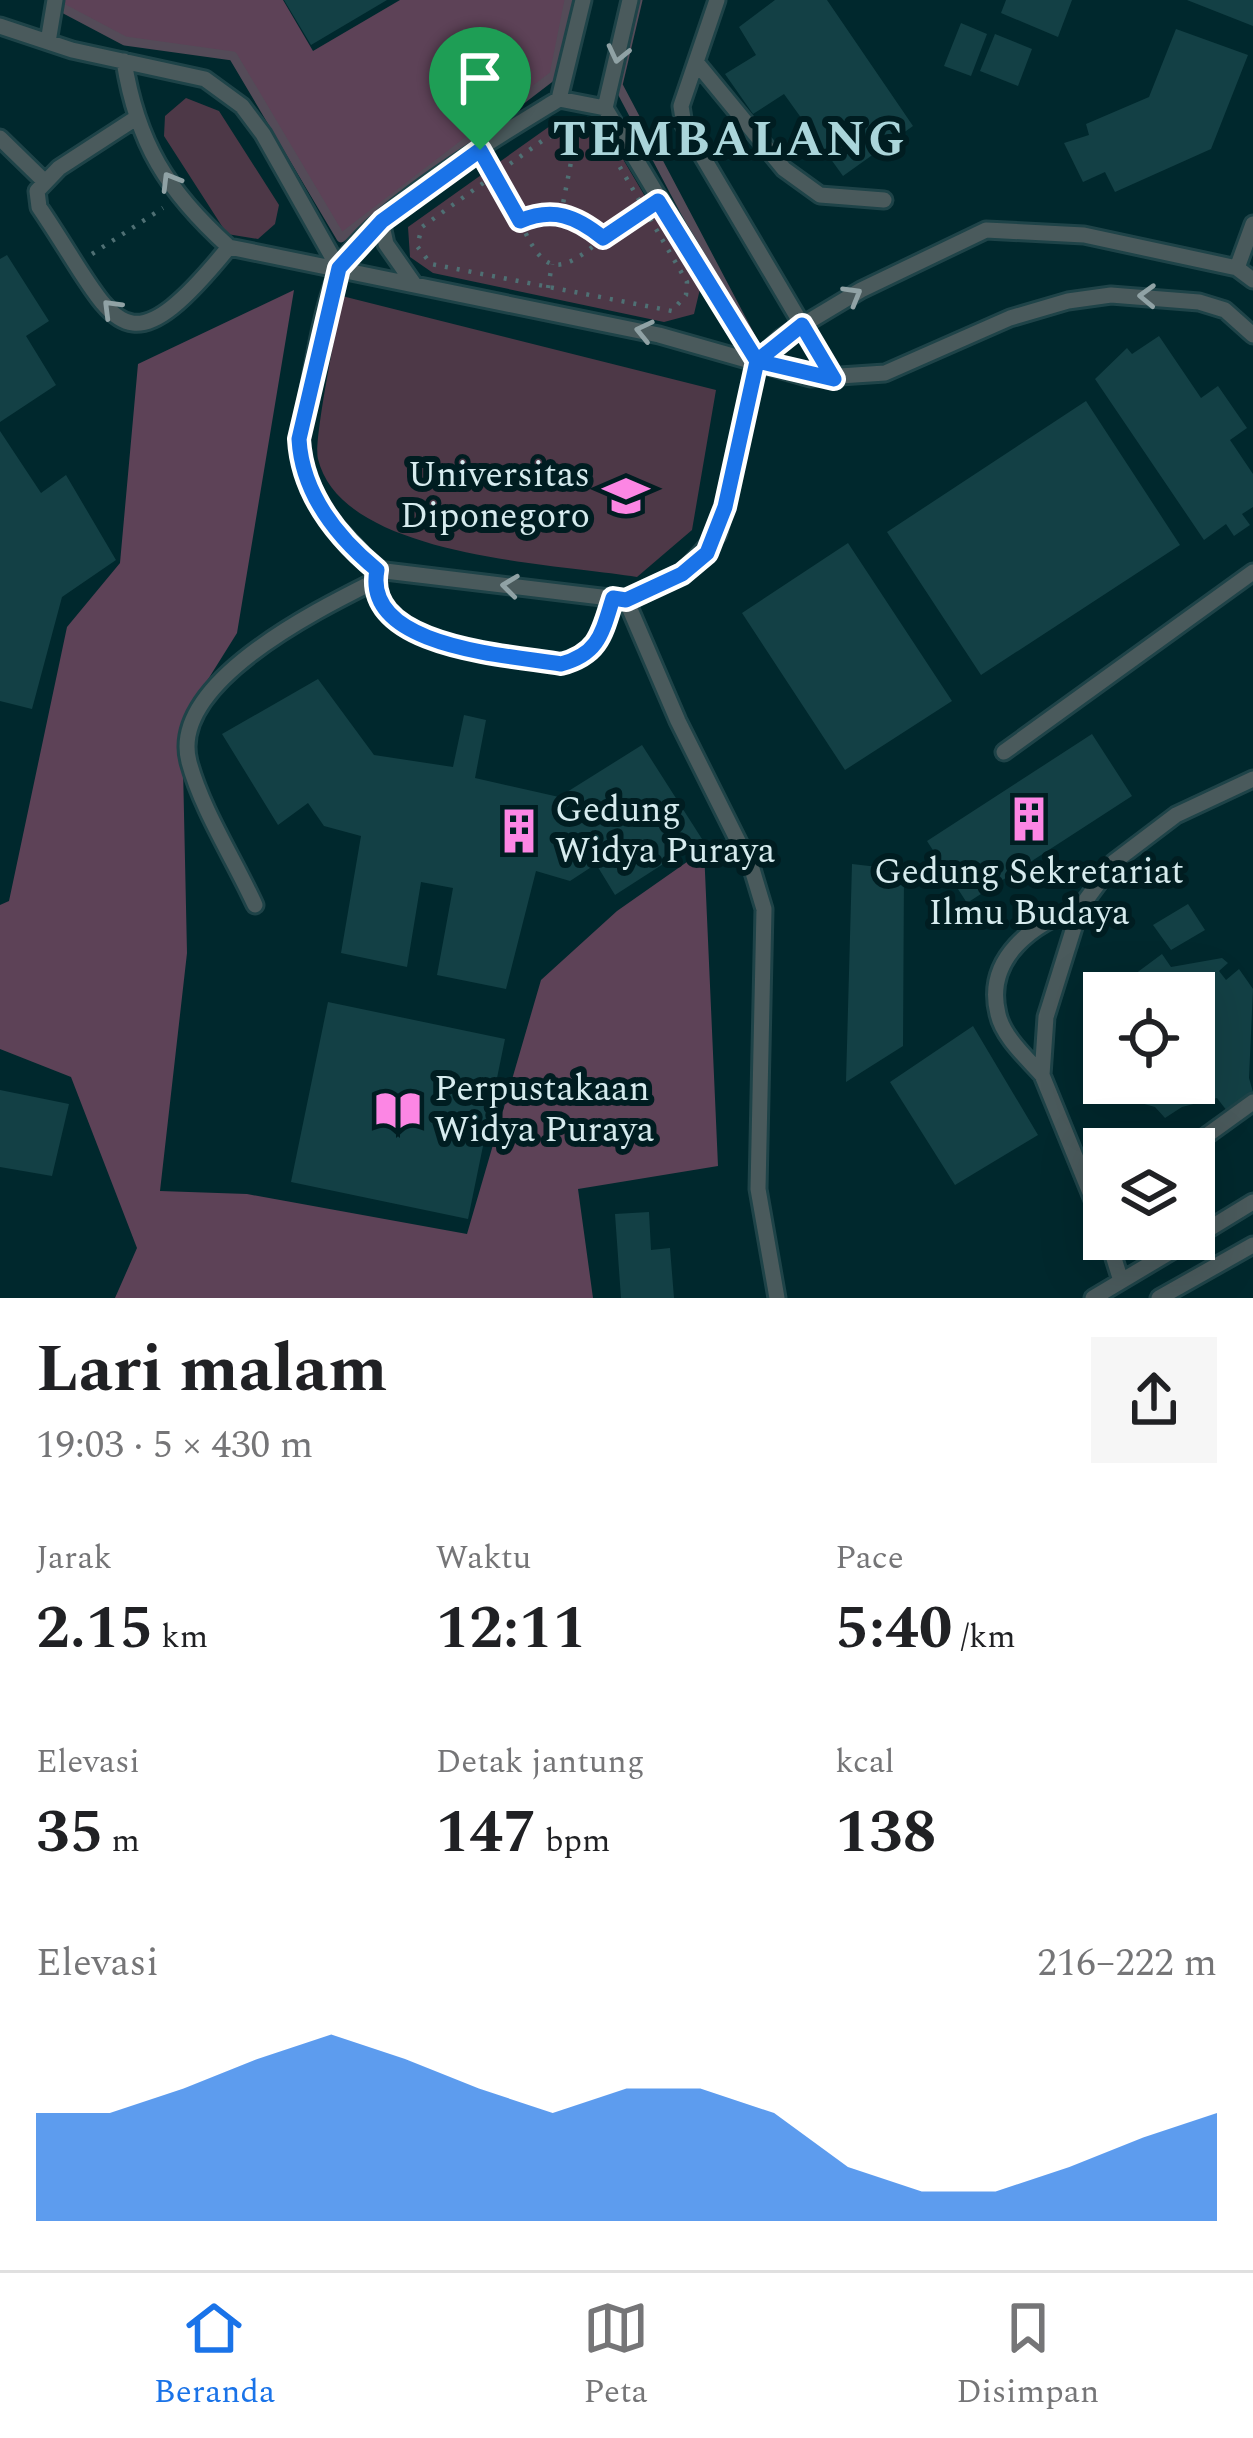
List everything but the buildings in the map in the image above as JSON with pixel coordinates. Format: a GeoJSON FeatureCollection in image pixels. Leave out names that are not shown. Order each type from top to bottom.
{"type":"FeatureCollection","features":[{"type":"Feature","properties":{"kind":"lane"},"geometry":{"type":"LineString","coordinates":[[47,43],[55,0]]}},
{"type":"Feature","properties":{"kind":"lane"},"geometry":{"type":"LineString","coordinates":[[560,99],[584,0]]}},
{"type":"Feature","properties":{"kind":"lane"},"geometry":{"type":"LineString","coordinates":[[630,0],[605,108],[652,205],[757,361]]}},
{"type":"Feature","properties":{"kind":"lane"},"geometry":{"type":"LineString","coordinates":[[717,0],[681,106],[684,125],[834,379]]}},
{"type":"Feature","properties":{"kind":"lane"},"geometry":{"type":"LineString","coordinates":[[0,26],[47,43],[205,79],[242,106],[339,268]]}},
{"type":"Feature","properties":{"kind":"lane"},"geometry":{"type":"LineString","coordinates":[[124,61],[134,120],[180,197],[229,247],[545,310],[834,379],[885,373],[1010,318],[1068,301],[1170,297],[1225,310],[1253,335]]}},
{"type":"Feature","properties":{"kind":"lane"},"geometry":{"type":"LineString","coordinates":[[696,62],[784,169],[820,195],[884,200]]}},
{"type":"Feature","properties":{"kind":"lane"},"geometry":{"type":"LineString","coordinates":[[605,108],[560,99],[382,221],[339,268],[299,439],[301,461],[338,535],[376,576],[394,620],[423,638],[561,664],[583,658],[599,645],[620,599]]}},
{"type":"Feature","properties":{"kind":"lane"},"geometry":{"type":"LineString","coordinates":[[134,120],[43,180],[37,191],[38,207],[111,315],[132,326],[151,325],[185,301],[229,247]]}},
{"type":"Feature","properties":{"kind":"lane"},"geometry":{"type":"LineString","coordinates":[[0,139],[43,180]]}},
{"type":"Feature","properties":{"kind":"lane"},"geometry":{"type":"LineString","coordinates":[[382,221],[386,244],[414,284]]}},
{"type":"Feature","properties":{"kind":"lane"},"geometry":{"type":"LineString","coordinates":[[1238,268],[1253,224]]}},
{"type":"Feature","properties":{"kind":"lane"},"geometry":{"type":"LineString","coordinates":[[254,904],[188,760],[190,727],[233,667],[290,623],[376,576],[620,599],[682,574],[718,534],[757,361],[802,325],[948,244],[986,230],[1084,235],[1238,268],[1253,280]]}},
{"type":"Feature","properties":{"kind":"lane"},"geometry":{"type":"LineString","coordinates":[[1004,752],[1253,572]]}},
{"type":"Feature","properties":{"kind":"lane"},"geometry":{"type":"LineString","coordinates":[[620,599],[752,869],[764,909],[758,1190],[777,1298]]}},
{"type":"Feature","properties":{"kind":"lane"},"geometry":{"type":"LineString","coordinates":[[1042,1075],[1046,1017],[1080,908],[1114,862],[1176,815],[1253,778]]}},
{"type":"Feature","properties":{"kind":"lane"},"geometry":{"type":"LineString","coordinates":[[1080,908],[1042,920],[1022,938],[997,976],[998,1016],[1042,1075],[1083,1176]]}},
{"type":"Feature","properties":{"kind":"lane"},"geometry":{"type":"LineString","coordinates":[[1215,1129],[1253,1102]]}},
{"type":"Feature","properties":{"kind":"lane"},"geometry":{"type":"LineString","coordinates":[[1215,1222],[1253,1202]]}},
{"type":"Feature","properties":{"kind":"lane"},"geometry":{"type":"LineString","coordinates":[[1159,1298],[1253,1245]]}},
{"type":"Feature","properties":{"kind":"lane"},"geometry":{"type":"LineString","coordinates":[[1114,1260],[1121,1281]]}},
{"type":"Feature","properties":{"kind":"lane"},"geometry":{"type":"LineString","coordinates":[[1093,1298],[1153,1260]]}},
{"type":"Feature","properties":{"kind":"path"},"geometry":{"type":"LineString","coordinates":[[561,214],[578,126]]}},
{"type":"Feature","properties":{"kind":"path"},"geometry":{"type":"LineString","coordinates":[[578,126],[596,132],[652,205],[686,282],[686,295],[672,310],[661,313],[431,264],[417,245],[422,227],[546,138],[578,126]]}},
{"type":"Feature","properties":{"kind":"path"},"geometry":{"type":"LineString","coordinates":[[480,150],[534,255],[552,264],[578,259],[652,205]]}},
{"type":"Feature","properties":{"kind":"path"},"geometry":{"type":"LineString","coordinates":[[77,264],[180,197]]}},
{"type":"Feature","properties":{"kind":"path"},"geometry":{"type":"LineString","coordinates":[[520,221],[540,213],[561,214],[583,221],[603,238]]}},
{"type":"Feature","properties":{"kind":"path"},"geometry":{"type":"LineString","coordinates":[[545,310],[552,264]]}},
{"type":"Feature","properties":{"kind":"shaded area"},"geometry":{"type":"Polygon","coordinates":[[[57,0],[283,0],[313,51],[400,0],[569,0],[554,75],[341,238],[233,56],[125,41],[55,4],[57,0]]]}},
{"type":"Feature","properties":{"kind":"shaded area"},"geometry":{"type":"Polygon","coordinates":[[[186,98],[219,111],[279,205],[275,224],[258,239],[227,234],[164,136],[165,116],[186,98]]]}},
{"type":"Feature","properties":{"kind":"shaded area"},"geometry":{"type":"Polygon","coordinates":[[[580,116],[608,134],[700,289],[694,314],[664,322],[433,273],[410,257],[408,227],[550,126],[580,116]]]}},
{"type":"Feature","properties":{"kind":"shaded area"},"geometry":{"type":"Polygon","coordinates":[[[294,290],[237,633],[182,721],[187,953],[160,1191],[247,1194],[467,1234],[541,980],[617,911],[704,850],[718,1166],[578,1189],[593,1298],[115,1298],[137,1248],[71,1077],[0,1049],[0,905],[9,901],[67,627],[120,563],[138,364],[294,290]]]}},
{"type":"Feature","properties":{"kind":"shaded area"},"geometry":{"type":"Polygon","coordinates":[[[342,296],[716,390],[692,530],[637,577],[455,550],[366,517],[335,492],[318,459],[322,407],[342,296]]]}},
{"type":"Feature","properties":{"kind":"waterway"},"geometry":{"type":"LineString","coordinates":[[55,4],[125,41],[233,56],[341,238],[554,75],[569,0]]}},
{"type":"Feature","properties":{"kind":"waterway"},"geometry":{"type":"LineString","coordinates":[[638,0],[618,85],[751,337]]}},
{"type":"Feature","properties":{"kind":"place","name":"Universitas Diponegoro"},"geometry":{"type":"Point","coordinates":[626,496]}},
{"type":"Feature","properties":{"kind":"place","name":"Gedung Sekretariat Ilmu Budaya"},"geometry":{"type":"Point","coordinates":[1029,819]}},
{"type":"Feature","properties":{"kind":"place","name":"Gedung Widya Puraya"},"geometry":{"type":"Point","coordinates":[519,831]}},
{"type":"Feature","properties":{"kind":"place","name":"Perpustakaan Widya Puraya"},"geometry":{"type":"Point","coordinates":[398,1110]}},
{"type":"Feature","properties":{"kind":"district","name":"TEMBALANG"},"geometry":{"type":"Point","coordinates":[730,140]}},
{"type":"Feature","properties":{"kind":"route"},"geometry":{"type":"LineString","coordinates":[[480,150],[382,221],[355,245],[339,268],[299,439],[301,461],[338,535],[377,570],[381,604],[394,620],[423,638],[561,664],[583,658],[599,645],[613,598],[626,600],[682,574],[707,553],[718,534],[757,361],[834,379],[802,325],[757,361],[658,201],[603,238],[583,221],[561,214],[540,213],[520,221],[480,150]]}}]}
